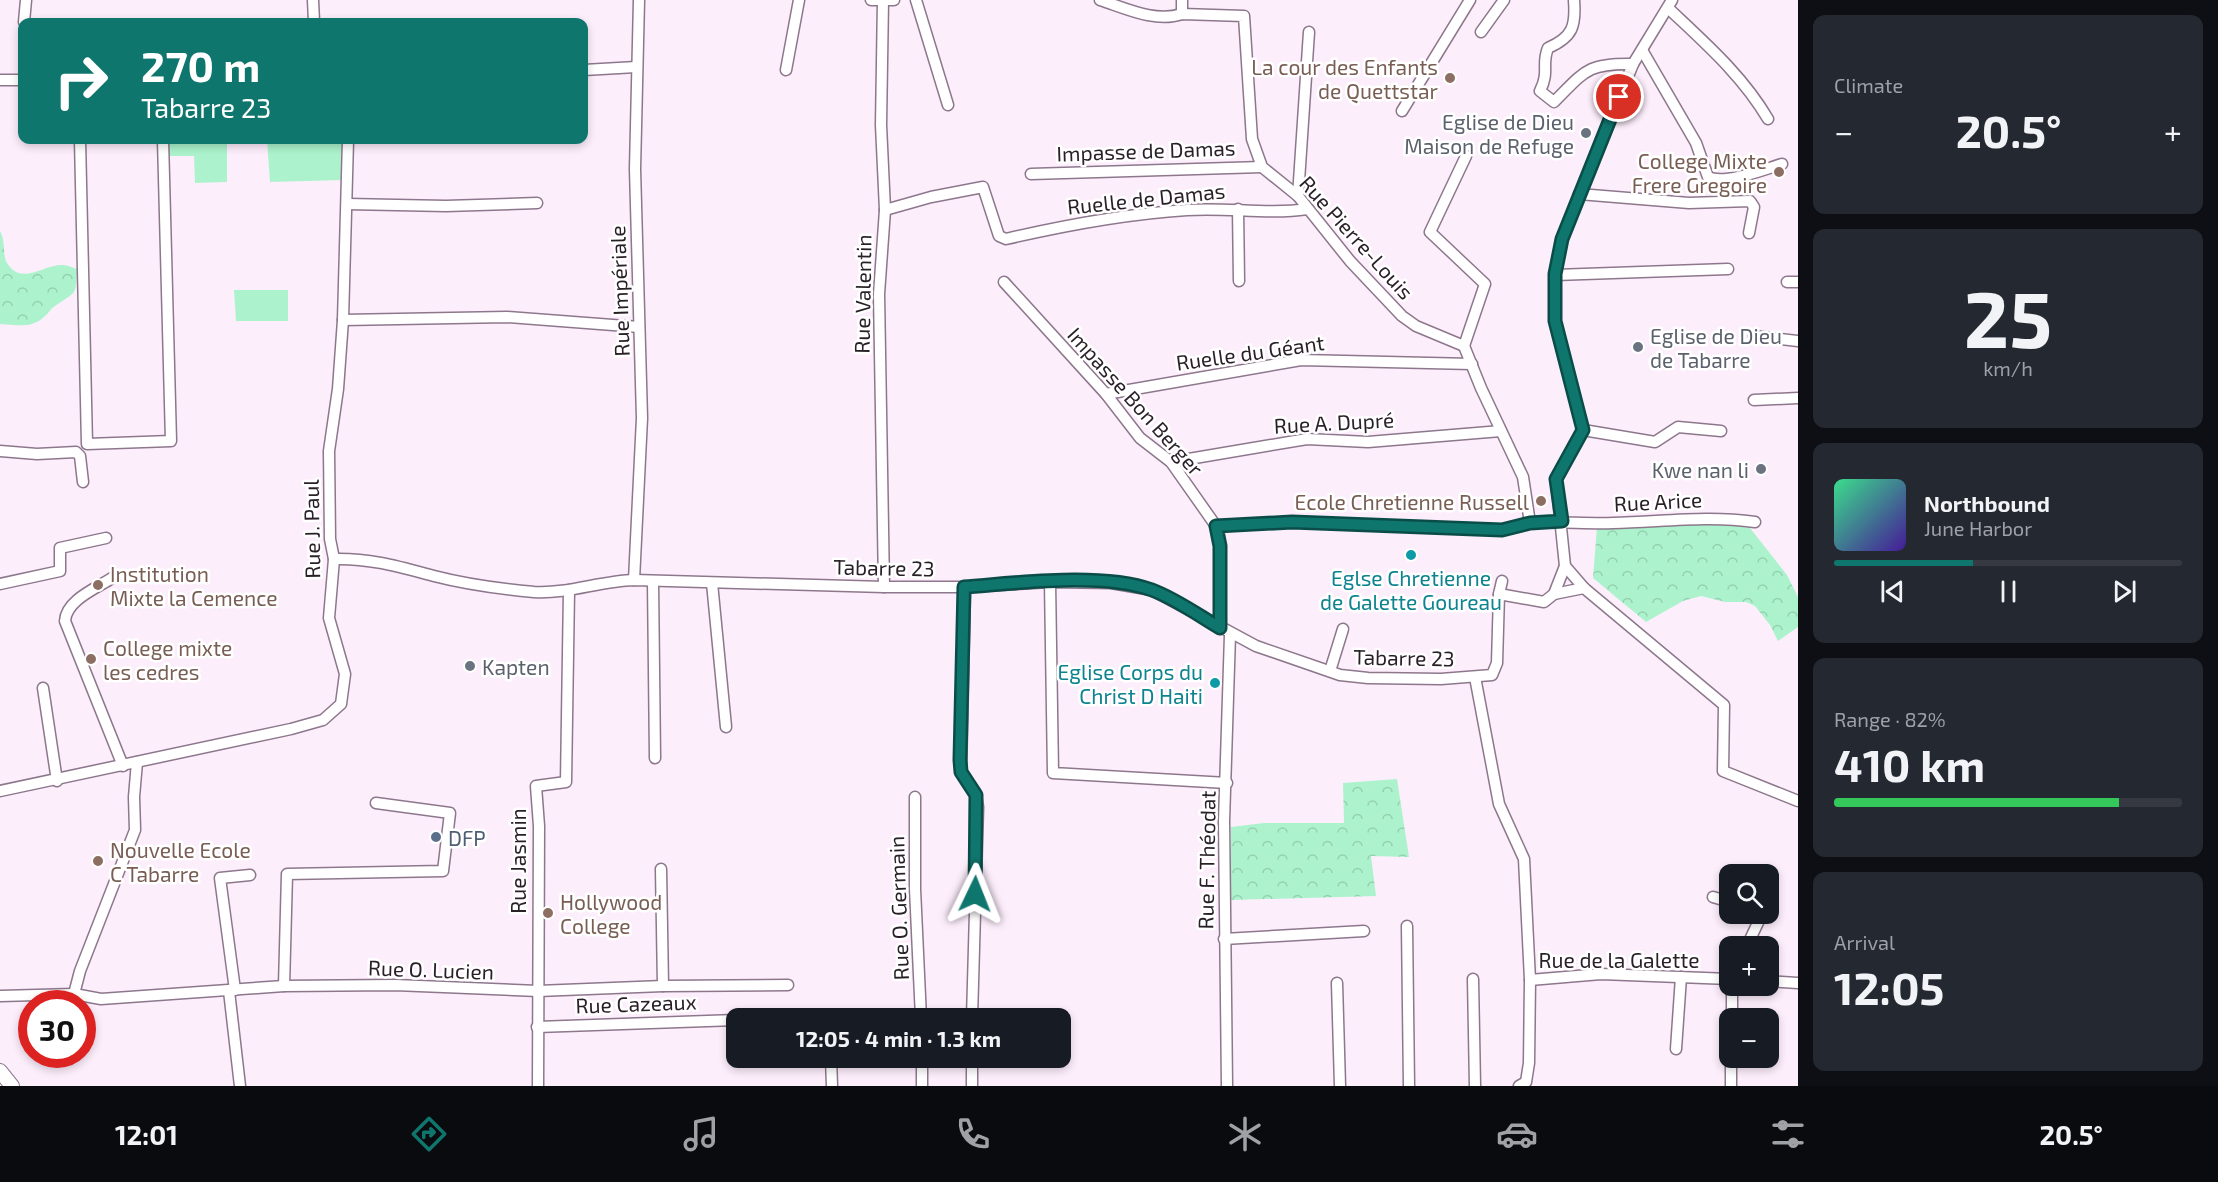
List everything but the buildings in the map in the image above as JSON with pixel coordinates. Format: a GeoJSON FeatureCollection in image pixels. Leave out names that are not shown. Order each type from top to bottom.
{"type":"FeatureCollection","features":[{"type":"Feature","properties":{"kind":"main road"},"geometry":{"type":"LineString","coordinates":[[0,1071],[12,1086]]}},
{"type":"Feature","properties":{"kind":"street"},"geometry":{"type":"LineString","coordinates":[[24,18],[26,0]]}},
{"type":"Feature","properties":{"kind":"street"},"geometry":{"type":"LineString","coordinates":[[313,0],[314,18]]}},
{"type":"Feature","properties":{"kind":"street","name":"Rue Impériale"},"geometry":{"type":"LineString","coordinates":[[634,580],[642,418],[635,169],[639,0]]}},
{"type":"Feature","properties":{"kind":"street"},"geometry":{"type":"LineString","coordinates":[[786,70],[800,0]]}},
{"type":"Feature","properties":{"kind":"street"},"geometry":{"type":"LineString","coordinates":[[871,0],[887,0]]}},
{"type":"Feature","properties":{"kind":"street","name":"Rue Valentin"},"geometry":{"type":"LineString","coordinates":[[884,587],[879,294],[885,210],[881,125],[887,0]]}},
{"type":"Feature","properties":{"kind":"street"},"geometry":{"type":"LineString","coordinates":[[916,0],[948,105]]}},
{"type":"Feature","properties":{"kind":"street"},"geometry":{"type":"LineString","coordinates":[[1100,0],[1131,12],[1172,17],[1182,14],[1244,16],[1252,139],[1262,167]]}},
{"type":"Feature","properties":{"kind":"street"},"geometry":{"type":"LineString","coordinates":[[1182,0],[1182,14]]}},
{"type":"Feature","properties":{"kind":"street"},"geometry":{"type":"LineString","coordinates":[[1402,111],[1470,0]]}},
{"type":"Feature","properties":{"kind":"street"},"geometry":{"type":"LineString","coordinates":[[1481,32],[1504,0]]}},
{"type":"Feature","properties":{"kind":"street"},"geometry":{"type":"LineString","coordinates":[[1574,0],[1573,28],[1563,42],[1548,48],[1544,59],[1547,70],[1540,91],[1554,102],[1590,68],[1611,64],[1633,64]]}},
{"type":"Feature","properties":{"kind":"street"},"geometry":{"type":"LineString","coordinates":[[1554,594],[1564,566],[1562,521],[1556,479],[1583,430],[1555,321],[1555,274],[1562,239],[1633,64],[1670,4],[1731,67],[1757,99],[1768,119]]}},
{"type":"Feature","properties":{"kind":"street"},"geometry":{"type":"LineString","coordinates":[[1298,196],[1309,32]]}},
{"type":"Feature","properties":{"kind":"street"},"geometry":{"type":"LineString","coordinates":[[1642,50],[1696,143],[1708,177],[1716,180],[1734,178],[1782,164]]}},
{"type":"Feature","properties":{"kind":"street"},"geometry":{"type":"LineString","coordinates":[[588,70],[636,67]]}},
{"type":"Feature","properties":{"kind":"street"},"geometry":{"type":"LineString","coordinates":[[0,80],[18,80]]}},
{"type":"Feature","properties":{"kind":"street"},"geometry":{"type":"LineString","coordinates":[[80,144],[87,444],[171,441],[163,144]]}},
{"type":"Feature","properties":{"kind":"street","name":"Rue J. Paul"},"geometry":{"type":"LineString","coordinates":[[0,791],[57,781],[291,729],[323,720],[336,711],[341,704],[345,686],[328,618],[334,559],[330,539],[329,451],[338,389],[343,320],[343,238],[347,204],[348,144]]}},
{"type":"Feature","properties":{"kind":"street"},"geometry":{"type":"LineString","coordinates":[[1466,156],[1430,232],[1485,284],[1464,346],[1523,477],[1530,523]]}},
{"type":"Feature","properties":{"kind":"street","name":"Impasse de Damas"},"geometry":{"type":"LineString","coordinates":[[1031,174],[1262,167]]}},
{"type":"Feature","properties":{"kind":"street","name":"Rue Pierre-Louis"},"geometry":{"type":"LineString","coordinates":[[1262,167],[1298,196],[1350,261],[1402,316],[1416,326],[1464,346]]}},
{"type":"Feature","properties":{"kind":"street","name":"Ruelle de Damas"},"geometry":{"type":"LineString","coordinates":[[885,210],[931,197],[983,187],[999,236],[1006,239],[1088,220],[1189,210],[1238,209],[1289,212],[1307,209]]}},
{"type":"Feature","properties":{"kind":"street"},"geometry":{"type":"LineString","coordinates":[[1579,194],[1689,202],[1750,201],[1754,207],[1749,233]]}},
{"type":"Feature","properties":{"kind":"street"},"geometry":{"type":"LineString","coordinates":[[347,204],[446,206],[537,203]]}},
{"type":"Feature","properties":{"kind":"street"},"geometry":{"type":"LineString","coordinates":[[1238,209],[1239,282]]}},
{"type":"Feature","properties":{"kind":"street"},"geometry":{"type":"LineString","coordinates":[[1555,274],[1728,269]]}},
{"type":"Feature","properties":{"kind":"street","name":"Impasse Bon Berger"},"geometry":{"type":"LineString","coordinates":[[1004,282],[1106,394],[1140,438],[1171,462],[1216,526],[1220,546],[1220,628]]}},
{"type":"Feature","properties":{"kind":"street"},"geometry":{"type":"LineString","coordinates":[[343,320],[507,317],[639,327]]}},
{"type":"Feature","properties":{"kind":"street"},"geometry":{"type":"LineString","coordinates":[[1754,336],[1798,341]]}},
{"type":"Feature","properties":{"kind":"street","name":"Ruelle du Géant"},"geometry":{"type":"LineString","coordinates":[[1106,394],[1301,360],[1472,364]]}},
{"type":"Feature","properties":{"kind":"street"},"geometry":{"type":"LineString","coordinates":[[1754,400],[1798,398]]}},
{"type":"Feature","properties":{"kind":"street"},"geometry":{"type":"LineString","coordinates":[[1583,430],[1655,442],[1678,427],[1721,431]]}},
{"type":"Feature","properties":{"kind":"street","name":"Rue A. Dupré"},"geometry":{"type":"LineString","coordinates":[[1171,462],[1307,439],[1368,442],[1501,431]]}},
{"type":"Feature","properties":{"kind":"street"},"geometry":{"type":"LineString","coordinates":[[0,451],[37,454],[76,452],[80,456],[83,482]]}},
{"type":"Feature","properties":{"kind":"street","name":"Rue Arice"},"geometry":{"type":"LineString","coordinates":[[1562,521],[1611,523],[1724,517],[1755,522]]}},
{"type":"Feature","properties":{"kind":"street"},"geometry":{"type":"LineString","coordinates":[[1216,526],[1292,522],[1502,530],[1530,523],[1562,521]]}},
{"type":"Feature","properties":{"kind":"street"},"geometry":{"type":"LineString","coordinates":[[0,584],[60,571],[60,548],[106,538]]}},
{"type":"Feature","properties":{"kind":"street","name":"Tabarre 23"},"geometry":{"type":"LineString","coordinates":[[334,559],[379,561],[436,576],[533,591],[570,590],[612,581],[634,580],[884,587],[964,587],[1050,582],[1111,583],[1152,590],[1230,635],[1330,671],[1368,678],[1486,677],[1495,670],[1499,594]]}},
{"type":"Feature","properties":{"kind":"street"},"geometry":{"type":"LineString","coordinates":[[1564,566],[1584,588],[1724,705],[1723,771],[1798,801]]}},
{"type":"Feature","properties":{"kind":"street"},"geometry":{"type":"LineString","coordinates":[[112,578],[73,604],[65,614],[65,621],[123,766]]}},
{"type":"Feature","properties":{"kind":"street"},"geometry":{"type":"LineString","coordinates":[[1502,581],[1499,594],[1537,602],[1544,602],[1554,594],[1584,588]]}},
{"type":"Feature","properties":{"kind":"street"},"geometry":{"type":"LineString","coordinates":[[653,582],[655,758]]}},
{"type":"Feature","properties":{"kind":"street"},"geometry":{"type":"LineString","coordinates":[[1050,582],[1053,773],[1227,783]]}},
{"type":"Feature","properties":{"kind":"street"},"geometry":{"type":"LineString","coordinates":[[712,583],[726,727]]}},
{"type":"Feature","properties":{"kind":"street"},"geometry":{"type":"LineString","coordinates":[[964,587],[961,772],[976,795],[978,807],[972,1008]]}},
{"type":"Feature","properties":{"kind":"street","name":"Rue Jasmin"},"geometry":{"type":"LineString","coordinates":[[538,1086],[539,826],[536,786],[566,783],[570,590]]}},
{"type":"Feature","properties":{"kind":"street"},"geometry":{"type":"LineString","coordinates":[[1330,671],[1343,630]]}},
{"type":"Feature","properties":{"kind":"street","name":"Rue F. Théodat"},"geometry":{"type":"LineString","coordinates":[[1227,1086],[1224,939],[1230,635]]}},
{"type":"Feature","properties":{"kind":"street","name":"Rue de la Galette"},"geometry":{"type":"LineString","coordinates":[[1475,677],[1499,804],[1524,859],[1530,980],[1601,974],[1719,979]]}},
{"type":"Feature","properties":{"kind":"street"},"geometry":{"type":"LineString","coordinates":[[43,688],[57,781]]}},
{"type":"Feature","properties":{"kind":"street"},"geometry":{"type":"LineString","coordinates":[[75,990],[80,971],[135,830],[134,797],[137,762]]}},
{"type":"Feature","properties":{"kind":"street","name":"Rue O. Germain"},"geometry":{"type":"LineString","coordinates":[[915,797],[915,889],[921,1008]]}},
{"type":"Feature","properties":{"kind":"street"},"geometry":{"type":"LineString","coordinates":[[284,986],[287,874],[443,871],[450,813],[376,803]]}},
{"type":"Feature","properties":{"kind":"street"},"geometry":{"type":"LineString","coordinates":[[661,869],[663,986]]}},
{"type":"Feature","properties":{"kind":"street"},"geometry":{"type":"LineString","coordinates":[[240,1086],[220,878],[250,875]]}},
{"type":"Feature","properties":{"kind":"street"},"geometry":{"type":"LineString","coordinates":[[1713,897],[1719,899]]}},
{"type":"Feature","properties":{"kind":"street"},"geometry":{"type":"LineString","coordinates":[[1407,926],[1409,1086]]}},
{"type":"Feature","properties":{"kind":"street"},"geometry":{"type":"LineString","coordinates":[[1224,939],[1364,931]]}},
{"type":"Feature","properties":{"kind":"street"},"geometry":{"type":"LineString","coordinates":[[1676,1048],[1681,977]]}},
{"type":"Feature","properties":{"kind":"street"},"geometry":{"type":"LineString","coordinates":[[1473,979],[1475,1086]]}},
{"type":"Feature","properties":{"kind":"street"},"geometry":{"type":"LineString","coordinates":[[1526,1085],[1530,1063],[1530,980]]}},
{"type":"Feature","properties":{"kind":"street"},"geometry":{"type":"LineString","coordinates":[[1336,982],[1340,1086]]}},
{"type":"Feature","properties":{"kind":"street"},"geometry":{"type":"LineString","coordinates":[[1779,982],[1798,983]]}},
{"type":"Feature","properties":{"kind":"street","name":"Rue O. Lucien"},"geometry":{"type":"LineString","coordinates":[[96,998],[284,986],[395,986],[538,991],[663,986],[788,985]]}},
{"type":"Feature","properties":{"kind":"street","name":"Rue O. Lucien"},"geometry":{"type":"LineString","coordinates":[[0,996],[18,996]]}},
{"type":"Feature","properties":{"kind":"street","name":"Rue Cazeaux"},"geometry":{"type":"LineString","coordinates":[[537,1027],[726,1020]]}},
{"type":"Feature","properties":{"kind":"street"},"geometry":{"type":"LineString","coordinates":[[831,1068],[831,1086]]}},
{"type":"Feature","properties":{"kind":"street"},"geometry":{"type":"LineString","coordinates":[[922,1068],[922,1086]]}},
{"type":"Feature","properties":{"kind":"street"},"geometry":{"type":"LineString","coordinates":[[972,1068],[972,1086]]}},
{"type":"Feature","properties":{"kind":"street"},"geometry":{"type":"LineString","coordinates":[[1731,1068],[1731,1086]]}},
{"type":"Feature","properties":{"kind":"green space"},"geometry":{"type":"Polygon","coordinates":[[[168,144],[227,144],[227,182],[195,183],[194,156],[168,156],[168,144]]]}},
{"type":"Feature","properties":{"kind":"green space"},"geometry":{"type":"Polygon","coordinates":[[[267,144],[343,144],[343,180],[270,182],[267,144]]]}},
{"type":"Feature","properties":{"kind":"green space"},"geometry":{"type":"Polygon","coordinates":[[[0,231],[7,263],[13,270],[27,274],[56,265],[77,269],[74,292],[40,320],[30,325],[0,324],[0,231]]]}},
{"type":"Feature","properties":{"kind":"green space"},"geometry":{"type":"Polygon","coordinates":[[[234,290],[288,290],[288,321],[236,321],[234,290]]]}},
{"type":"Feature","properties":{"kind":"green space"},"geometry":{"type":"Polygon","coordinates":[[[1710,521],[1750,528],[1787,575],[1798,597],[1798,627],[1778,641],[1770,625],[1755,606],[1746,602],[1725,602],[1701,596],[1683,601],[1646,622],[1593,578],[1597,527],[1710,521]]]}},
{"type":"Feature","properties":{"kind":"green space"},"geometry":{"type":"Polygon","coordinates":[[[1397,779],[1409,857],[1371,856],[1376,896],[1231,900],[1231,827],[1264,823],[1344,823],[1343,783],[1397,779]]]}},
{"type":"Feature","properties":{"kind":"place","name":"La cour des Enfants de Quettstar"},"geometry":{"type":"Point","coordinates":[1450,78]}},
{"type":"Feature","properties":{"kind":"place","name":"Eglise de Dieu Maison de Refuge"},"geometry":{"type":"Point","coordinates":[1586,133]}},
{"type":"Feature","properties":{"kind":"place","name":"College Mixte Frere Gregoire"},"geometry":{"type":"Point","coordinates":[1779,172]}},
{"type":"Feature","properties":{"kind":"place","name":"Eglise de Dieu de Tabarre"},"geometry":{"type":"Point","coordinates":[1638,347]}},
{"type":"Feature","properties":{"kind":"place","name":"Kwe nan li"},"geometry":{"type":"Point","coordinates":[1761,469]}},
{"type":"Feature","properties":{"kind":"place","name":"Ecole Chretienne Russell"},"geometry":{"type":"Point","coordinates":[1541,501]}},
{"type":"Feature","properties":{"kind":"place","name":"Eglse Chretienne de Galette Goureau"},"geometry":{"type":"Point","coordinates":[1411,555]}},
{"type":"Feature","properties":{"kind":"place","name":"Institution Mixte la Cemence"},"geometry":{"type":"Point","coordinates":[98,585]}},
{"type":"Feature","properties":{"kind":"place","name":"College mixte les cedres"},"geometry":{"type":"Point","coordinates":[91,659]}},
{"type":"Feature","properties":{"kind":"place","name":"Kapten"},"geometry":{"type":"Point","coordinates":[470,666]}},
{"type":"Feature","properties":{"kind":"place","name":"Eglise Corps du Christ D Haiti"},"geometry":{"type":"Point","coordinates":[1215,683]}},
{"type":"Feature","properties":{"kind":"place","name":"DFP"},"geometry":{"type":"Point","coordinates":[436,837]}},
{"type":"Feature","properties":{"kind":"place","name":"Nouvelle Ecole C Tabarre"},"geometry":{"type":"Point","coordinates":[98,861]}},
{"type":"Feature","properties":{"kind":"place","name":"Hollywood College"},"geometry":{"type":"Point","coordinates":[548,913]}},
{"type":"Feature","properties":{"kind":"route"},"geometry":{"type":"LineString","coordinates":[[975,894],[978,807],[976,795],[961,772],[960,760],[964,587],[1050,582],[1132,585],[1152,590],[1177,602],[1220,628],[1220,546],[1216,526],[1253,522],[1292,522],[1502,530],[1530,523],[1562,521],[1556,479],[1583,430],[1569,372],[1558,340],[1555,321],[1555,274],[1562,239],[1619,97]]}}]}
